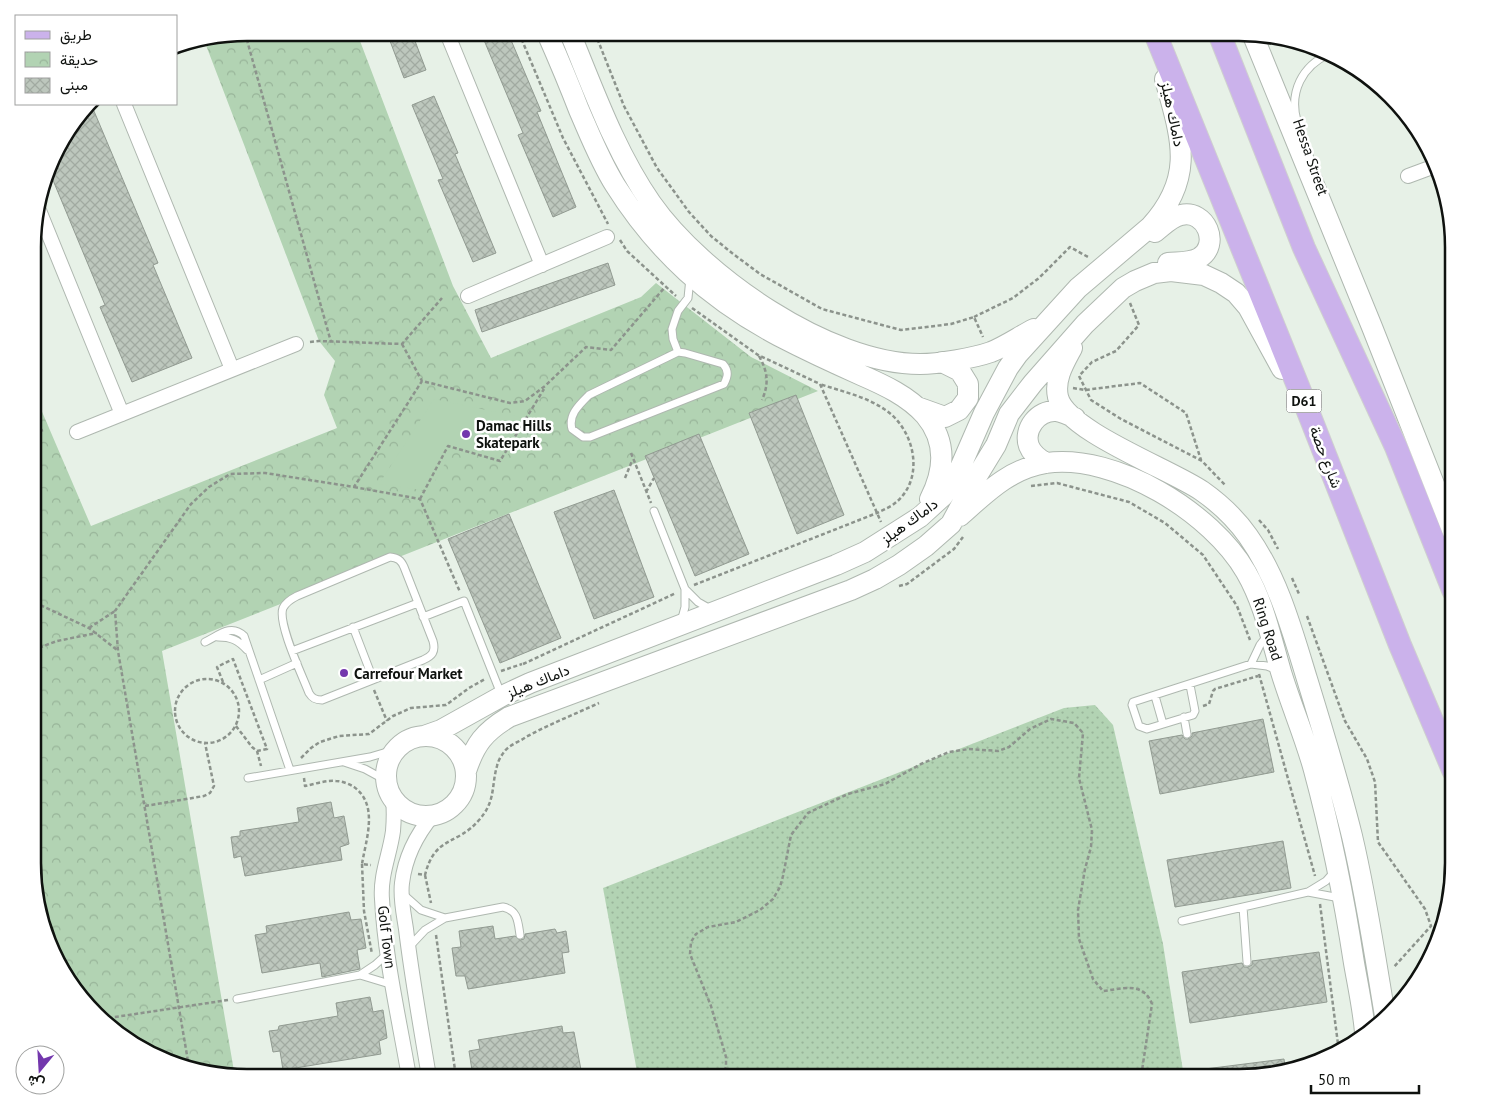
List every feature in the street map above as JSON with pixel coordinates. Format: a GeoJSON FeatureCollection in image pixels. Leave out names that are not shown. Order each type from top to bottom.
{"type":"FeatureCollection","features":[{"type":"Feature","properties":{"kind":"main road","name":"شارع حصة"},"geometry":{"type":"LineString","coordinates":[[1158,41],[1298,386],[1400,645],[1445,751]]}},
{"type":"Feature","properties":{"kind":"main road"},"geometry":{"type":"LineString","coordinates":[[1221,41],[1304,248],[1396,447],[1445,570]]}},
{"type":"Feature","properties":{"kind":"street"},"geometry":{"type":"LineString","coordinates":[[451,41],[542,265]]}},
{"type":"Feature","properties":{"kind":"street"},"geometry":{"type":"LineString","coordinates":[[550,41],[593,142],[614,183],[640,222],[669,256],[690,275],[696,297],[741,315],[781,337],[901,394],[926,417],[940,438],[942,456],[940,475],[935,489],[920,517]]}},
{"type":"Feature","properties":{"kind":"street"},"geometry":{"type":"LineString","coordinates":[[573,41],[628,166],[652,204],[681,239],[714,270],[788,323],[864,356],[919,364],[942,362],[990,352],[1046,323]]}},
{"type":"Feature","properties":{"kind":"street","name":"داماك هيلز"},"geometry":{"type":"LineString","coordinates":[[424,736],[441,730],[502,696],[530,683],[716,612],[865,552],[920,517],[944,496],[957,475],[984,413],[1008,368],[1018,354],[1078,288],[1150,227],[1160,216],[1175,189],[1180,174],[1181,142],[1157,41]]}},
{"type":"Feature","properties":{"kind":"street"},"geometry":{"type":"LineString","coordinates":[[1256,42],[1445,512]]}},
{"type":"Feature","properties":{"kind":"street"},"geometry":{"type":"LineString","coordinates":[[124,105],[232,370]]}},
{"type":"Feature","properties":{"kind":"street"},"geometry":{"type":"LineString","coordinates":[[1408,176],[1429,168]]}},
{"type":"Feature","properties":{"kind":"street"},"geometry":{"type":"LineString","coordinates":[[1110,260],[1134,247],[1174,217],[1183,214],[1192,215],[1200,218],[1206,225],[1210,234],[1209,243],[1206,251],[1199,258],[1191,261],[1161,263],[1151,267],[1129,284]]}},
{"type":"Feature","properties":{"kind":"street"},"geometry":{"type":"LineString","coordinates":[[43,220],[122,414]]}},
{"type":"Feature","properties":{"kind":"street"},"geometry":{"type":"LineString","coordinates":[[468,296],[612,233]]}},
{"type":"Feature","properties":{"kind":"street","name":"داماك هيلز"},"geometry":{"type":"LineString","coordinates":[[466,771],[472,754],[481,739],[494,726],[509,717],[875,579],[926,546],[958,529],[974,481],[996,445],[1009,414],[1042,370],[1085,324],[1129,284],[1154,273],[1171,271],[1204,276],[1221,283],[1236,293],[1248,307],[1285,375],[1298,386]]}},
{"type":"Feature","properties":{"kind":"street"},"geometry":{"type":"LineString","coordinates":[[1057,386],[1062,366],[1085,324]]}},
{"type":"Feature","properties":{"kind":"street"},"geometry":{"type":"LineString","coordinates":[[77,432],[296,344]]}},
{"type":"Feature","properties":{"kind":"street"},"geometry":{"type":"LineString","coordinates":[[917,407],[945,416],[959,410],[968,398],[968,384],[960,371],[942,362]]}},
{"type":"Feature","properties":{"kind":"street","name":"Ring Road"},"geometry":{"type":"LineString","coordinates":[[1057,386],[1058,398],[1066,410],[1097,436],[1178,476],[1204,492],[1227,512],[1247,535],[1264,561],[1291,626],[1333,763],[1352,837],[1384,1010]]}},
{"type":"Feature","properties":{"kind":"street"},"geometry":{"type":"LineString","coordinates":[[1046,463],[1033,453],[1029,446],[1028,430],[1032,422],[1045,412],[1053,411],[1064,413],[1076,419]]}},
{"type":"Feature","properties":{"kind":"street","name":"Ring Road"},"geometry":{"type":"LineString","coordinates":[[958,529],[994,485],[1017,472],[1046,463],[1078,463],[1134,478],[1162,492],[1208,526],[1229,547],[1246,571],[1259,597],[1281,672],[1313,768],[1344,899],[1364,1026]]}},
{"type":"Feature","properties":{"kind":"street"},"geometry":{"type":"LineString","coordinates":[[424,736],[439,738],[452,745],[462,757],[466,771],[463,791],[452,807],[433,815],[422,815],[410,812],[400,806],[390,789],[387,770],[390,759],[397,749],[414,738],[424,736]]}},
{"type":"Feature","properties":{"kind":"street","name":"Golf Town"},"geometry":{"type":"LineString","coordinates":[[390,789],[394,815],[393,833],[382,884],[382,898],[388,953],[408,1069]]}},
{"type":"Feature","properties":{"kind":"street","name":"Golf Town"},"geometry":{"type":"LineString","coordinates":[[428,1069],[408,947],[402,892],[404,871],[412,848],[423,827],[433,815]]}},
{"type":"Feature","properties":{"kind":"lane","name":"Hessa Street"},"geometry":{"type":"LineString","coordinates":[[1300,128],[1295,110],[1295,92],[1307,68],[1321,58]]}},
{"type":"Feature","properties":{"kind":"lane","name":"Hessa Street"},"geometry":{"type":"LineString","coordinates":[[1323,186],[1327,216]]}},
{"type":"Feature","properties":{"kind":"lane"},"geometry":{"type":"LineString","coordinates":[[678,352],[673,339],[672,329],[674,320],[696,297]]}},
{"type":"Feature","properties":{"kind":"lane"},"geometry":{"type":"LineString","coordinates":[[678,352],[723,364],[727,369],[728,377],[724,384],[590,437],[583,437],[572,429],[572,417],[588,395],[678,352]]}},
{"type":"Feature","properties":{"kind":"lane"},"geometry":{"type":"LineString","coordinates":[[654,511],[685,588],[698,602],[716,612]]}},
{"type":"Feature","properties":{"kind":"lane"},"geometry":{"type":"LineString","coordinates":[[390,557],[402,561],[423,617],[434,647],[433,653],[429,657],[322,700],[316,700],[309,693],[281,618],[283,608],[289,600],[390,557]]}},
{"type":"Feature","properties":{"kind":"lane"},"geometry":{"type":"LineString","coordinates":[[680,626],[685,607],[685,588]]}},
{"type":"Feature","properties":{"kind":"lane"},"geometry":{"type":"LineString","coordinates":[[423,617],[464,601],[502,696]]}},
{"type":"Feature","properties":{"kind":"lane"},"geometry":{"type":"LineString","coordinates":[[292,650],[418,603]]}},
{"type":"Feature","properties":{"kind":"lane"},"geometry":{"type":"LineString","coordinates":[[353,628],[371,680]]}},
{"type":"Feature","properties":{"kind":"lane"},"geometry":{"type":"LineString","coordinates":[[205,642],[228,630],[240,632],[244,636],[247,651],[290,770]]}},
{"type":"Feature","properties":{"kind":"lane"},"geometry":{"type":"LineString","coordinates":[[1251,664],[1270,630]]}},
{"type":"Feature","properties":{"kind":"lane"},"geometry":{"type":"LineString","coordinates":[[259,680],[297,663]]}},
{"type":"Feature","properties":{"kind":"lane"},"geometry":{"type":"LineString","coordinates":[[1190,684],[1195,709],[1193,715],[1146,728],[1139,726],[1133,702],[1251,664],[1267,666],[1281,672]]}},
{"type":"Feature","properties":{"kind":"lane"},"geometry":{"type":"LineString","coordinates":[[1155,696],[1162,724]]}},
{"type":"Feature","properties":{"kind":"lane"},"geometry":{"type":"LineString","coordinates":[[1184,718],[1187,734]]}},
{"type":"Feature","properties":{"kind":"lane"},"geometry":{"type":"LineString","coordinates":[[248,778],[370,757],[397,749]]}},
{"type":"Feature","properties":{"kind":"lane"},"geometry":{"type":"LineString","coordinates":[[342,761],[365,769],[390,789]]}},
{"type":"Feature","properties":{"kind":"lane"},"geometry":{"type":"LineString","coordinates":[[1182,922],[1308,892],[1326,881],[1337,868]]}},
{"type":"Feature","properties":{"kind":"lane"},"geometry":{"type":"LineString","coordinates":[[402,892],[410,902],[421,910],[445,918]]}},
{"type":"Feature","properties":{"kind":"lane"},"geometry":{"type":"LineString","coordinates":[[1308,892],[1328,894],[1344,899]]}},
{"type":"Feature","properties":{"kind":"lane"},"geometry":{"type":"LineString","coordinates":[[408,947],[416,938],[445,918],[503,907],[511,910],[516,916],[520,935]]}},
{"type":"Feature","properties":{"kind":"lane"},"geometry":{"type":"LineString","coordinates":[[1243,907],[1247,962]]}},
{"type":"Feature","properties":{"kind":"lane"},"geometry":{"type":"LineString","coordinates":[[237,999],[360,975],[375,966],[388,953]]}},
{"type":"Feature","properties":{"kind":"lane"},"geometry":{"type":"LineString","coordinates":[[360,975],[377,979],[393,986]]}},
{"type":"Feature","properties":{"kind":"path"},"geometry":{"type":"LineString","coordinates":[[247,41],[331,342]]}},
{"type":"Feature","properties":{"kind":"path"},"geometry":{"type":"LineString","coordinates":[[385,868],[362,864],[369,817],[368,808],[360,792],[336,780],[305,786],[301,758],[311,748],[320,742],[339,736],[369,734],[393,716],[411,708],[446,705],[469,688],[494,674],[523,664],[685,588],[877,513],[891,506],[898,499],[909,483],[914,462],[910,440],[898,421],[884,408],[867,400],[820,384],[758,355],[696,297],[665,287],[628,252],[612,233],[563,138],[522,41]]}},
{"type":"Feature","properties":{"kind":"path"},"geometry":{"type":"LineString","coordinates":[[598,41],[624,106],[657,168],[689,212],[711,236],[760,274],[822,309],[901,330],[951,324],[974,317],[1013,298],[1039,278],[1070,247],[1110,260]]}},
{"type":"Feature","properties":{"kind":"path"},"geometry":{"type":"LineString","coordinates":[[1057,386],[1085,390],[1140,383],[1186,414],[1202,461],[1121,419],[1091,400],[1085,390],[1079,376],[1092,362],[1116,351],[1139,326],[1129,284]]}},
{"type":"Feature","properties":{"kind":"path"},"geometry":{"type":"LineString","coordinates":[[402,344],[442,298]]}},
{"type":"Feature","properties":{"kind":"path"},"geometry":{"type":"LineString","coordinates":[[974,317],[990,352]]}},
{"type":"Feature","properties":{"kind":"path"},"geometry":{"type":"LineString","coordinates":[[296,344],[319,341],[402,344]]}},
{"type":"Feature","properties":{"kind":"path"},"geometry":{"type":"LineString","coordinates":[[402,344],[422,381]]}},
{"type":"Feature","properties":{"kind":"path"},"geometry":{"type":"LineString","coordinates":[[758,355],[766,370],[767,379],[767,386],[762,400]]}},
{"type":"Feature","properties":{"kind":"path"},"geometry":{"type":"LineString","coordinates":[[820,384],[887,537]]}},
{"type":"Feature","properties":{"kind":"path"},"geometry":{"type":"LineString","coordinates":[[420,499],[448,446],[500,461],[545,386]]}},
{"type":"Feature","properties":{"kind":"path"},"geometry":{"type":"LineString","coordinates":[[631,453],[632,460],[654,511]]}},
{"type":"Feature","properties":{"kind":"path"},"geometry":{"type":"LineString","coordinates":[[625,478],[632,460]]}},
{"type":"Feature","properties":{"kind":"path"},"geometry":{"type":"LineString","coordinates":[[646,492],[654,478]]}},
{"type":"Feature","properties":{"kind":"path"},"geometry":{"type":"LineString","coordinates":[[1026,487],[1057,483],[1129,502],[1165,523],[1203,555],[1237,606]]}},
{"type":"Feature","properties":{"kind":"path"},"geometry":{"type":"LineString","coordinates":[[354,487],[420,499]]}},
{"type":"Feature","properties":{"kind":"path"},"geometry":{"type":"LineString","coordinates":[[420,499],[464,601]]}},
{"type":"Feature","properties":{"kind":"path"},"geometry":{"type":"LineString","coordinates":[[892,588],[907,584],[954,549],[958,529]]}},
{"type":"Feature","properties":{"kind":"path"},"geometry":{"type":"LineString","coordinates":[[41,604],[89,628],[118,651]]}},
{"type":"Feature","properties":{"kind":"path"},"geometry":{"type":"LineString","coordinates":[[89,628],[115,611]]}},
{"type":"Feature","properties":{"kind":"path"},"geometry":{"type":"LineString","coordinates":[[41,647],[57,641],[96,634]]}},
{"type":"Feature","properties":{"kind":"path"},"geometry":{"type":"LineString","coordinates":[[223,684],[217,666],[234,659],[267,749],[257,751]]}},
{"type":"Feature","properties":{"kind":"path"},"geometry":{"type":"LineString","coordinates":[[523,664],[530,683]]}},
{"type":"Feature","properties":{"kind":"path"},"geometry":{"type":"LineString","coordinates":[[1195,709],[1209,704],[1215,688],[1259,676],[1318,886]]}},
{"type":"Feature","properties":{"kind":"path"},"geometry":{"type":"LineString","coordinates":[[208,679],[223,684],[230,688],[238,702],[240,710],[236,726],[226,737],[212,742],[205,743],[190,737],[183,732],[176,718],[177,702],[185,688],[192,683],[208,679]]}},
{"type":"Feature","properties":{"kind":"path"},"geometry":{"type":"LineString","coordinates":[[371,680],[387,721]]}},
{"type":"Feature","properties":{"kind":"path"},"geometry":{"type":"LineString","coordinates":[[433,915],[425,875],[428,864],[435,852],[448,841],[466,832],[487,809],[494,790],[497,766],[504,752],[510,746],[546,726],[600,703]]}},
{"type":"Feature","properties":{"kind":"path"},"geometry":{"type":"LineString","coordinates":[[725,1069],[726,1058],[711,1006],[690,954],[691,942],[696,934],[708,927],[736,922],[760,910],[773,899],[780,887],[791,836],[808,813],[848,794],[885,784],[921,764],[949,752],[969,749],[998,751],[1014,742],[1030,729],[1051,719],[1074,724],[1083,733],[1079,778],[1092,830],[1091,847],[1085,868],[1078,910],[1079,939],[1092,980],[1103,991],[1134,988],[1149,995],[1152,1004],[1142,1069]]}},
{"type":"Feature","properties":{"kind":"path"},"geometry":{"type":"LineString","coordinates":[[236,726],[252,748],[257,751],[264,775]]}},
{"type":"Feature","properties":{"kind":"path"},"geometry":{"type":"LineString","coordinates":[[145,806],[204,796],[212,790],[214,786],[205,743]]}},
{"type":"Feature","properties":{"kind":"path"},"geometry":{"type":"LineString","coordinates":[[404,871],[425,875]]}},
{"type":"Feature","properties":{"kind":"path"},"geometry":{"type":"LineString","coordinates":[[1319,894],[1338,1043]]}},
{"type":"Feature","properties":{"kind":"path"},"geometry":{"type":"LineString","coordinates":[[435,924],[455,1069]]}},
{"type":"Feature","properties":{"kind":"path"},"geometry":{"type":"LineString","coordinates":[[111,1018],[237,999]]}},
{"type":"Feature","properties":{"kind":"green space"},"geometry":{"type":"Polygon","coordinates":[[[247,41],[360,41],[453,286],[491,358],[641,297],[656,283],[751,357],[818,391],[162,651],[233,1068],[220,1067],[194,1062],[156,1048],[111,1018],[92,999],[69,966],[62,954],[48,916],[43,890],[41,863],[41,409],[91,526],[337,428],[324,395],[335,361],[319,341],[206,45],[247,41]]]}},
{"type":"Feature","properties":{"kind":"green space","name":"Damac Hills Skatepark"},"geometry":{"type":"Polygon","coordinates":[[[434,399],[529,419],[504,461],[454,448],[429,491],[379,484],[434,399]]]}},
{"type":"Feature","properties":{"kind":"green space"},"geometry":{"type":"Polygon","coordinates":[[[1095,705],[1113,725],[1163,944],[1183,1069],[637,1069],[603,888],[1064,708],[1095,705]]]}},
{"type":"Feature","properties":{"kind":"building"},"geometry":{"type":"Polygon","coordinates":[[[390,41],[415,41],[426,70],[404,78],[390,41]]]}},
{"type":"Feature","properties":{"kind":"building"},"geometry":{"type":"Polygon","coordinates":[[[484,41],[511,41],[541,111],[537,112],[576,207],[553,217],[518,135],[523,133],[484,41]]]}},
{"type":"Feature","properties":{"kind":"building"},"geometry":{"type":"Polygon","coordinates":[[[434,96],[458,153],[455,154],[496,253],[473,262],[438,180],[443,179],[412,105],[434,96]]]}},
{"type":"Feature","properties":{"kind":"building"},"geometry":{"type":"Polygon","coordinates":[[[93,110],[158,263],[153,265],[192,358],[132,382],[100,307],[105,305],[53,179],[62,156],[93,110]]]}},
{"type":"Feature","properties":{"kind":"building"},"geometry":{"type":"Polygon","coordinates":[[[608,263],[615,285],[482,332],[475,310],[608,263]]]}},
{"type":"Feature","properties":{"kind":"building"},"geometry":{"type":"Polygon","coordinates":[[[796,395],[844,515],[797,534],[749,413],[796,395]]]}},
{"type":"Feature","properties":{"kind":"building"},"geometry":{"type":"Polygon","coordinates":[[[699,434],[749,554],[695,576],[645,456],[699,434]]]}},
{"type":"Feature","properties":{"kind":"building"},"geometry":{"type":"Polygon","coordinates":[[[614,490],[654,597],[594,619],[554,512],[614,490]]]}},
{"type":"Feature","properties":{"kind":"building"},"geometry":{"type":"Polygon","coordinates":[[[509,514],[561,638],[500,663],[448,539],[509,514]]]}},
{"type":"Feature","properties":{"kind":"building"},"geometry":{"type":"Polygon","coordinates":[[[1263,719],[1274,772],[1160,794],[1149,741],[1182,735],[1185,739],[1188,739],[1192,736],[1192,733],[1263,719]]]}},
{"type":"Feature","properties":{"kind":"building"},"geometry":{"type":"Polygon","coordinates":[[[331,802],[334,818],[344,816],[349,844],[340,847],[342,860],[245,876],[241,856],[234,858],[231,837],[240,836],[240,831],[299,822],[297,808],[331,802]]]}},
{"type":"Feature","properties":{"kind":"building"},"geometry":{"type":"Polygon","coordinates":[[[1283,841],[1291,888],[1175,907],[1167,860],[1283,841]]]}},
{"type":"Feature","properties":{"kind":"building"},"geometry":{"type":"Polygon","coordinates":[[[349,912],[351,920],[361,919],[366,948],[357,950],[360,969],[322,977],[320,963],[262,973],[255,935],[267,933],[266,926],[349,912]]]}},
{"type":"Feature","properties":{"kind":"building"},"geometry":{"type":"Polygon","coordinates":[[[493,926],[495,939],[515,936],[520,940],[524,939],[525,934],[555,929],[557,933],[566,931],[569,952],[562,953],[565,973],[468,989],[465,976],[456,976],[452,948],[461,947],[459,931],[493,926]]]}},
{"type":"Feature","properties":{"kind":"building"},"geometry":{"type":"Polygon","coordinates":[[[1319,952],[1327,1002],[1190,1023],[1182,972],[1242,963],[1244,967],[1248,967],[1252,965],[1252,961],[1319,952]]]}},
{"type":"Feature","properties":{"kind":"building"},"geometry":{"type":"Polygon","coordinates":[[[370,997],[373,1012],[383,1010],[387,1038],[379,1041],[381,1054],[283,1069],[280,1051],[273,1052],[269,1031],[278,1030],[279,1026],[338,1016],[336,1003],[370,997]]]}},
{"type":"Feature","properties":{"kind":"building"},"geometry":{"type":"Polygon","coordinates":[[[562,1026],[563,1033],[574,1032],[581,1069],[472,1069],[469,1051],[480,1049],[478,1040],[562,1026]]]}},
{"type":"Feature","properties":{"kind":"building"},"geometry":{"type":"Polygon","coordinates":[[[1284,1059],[1285,1064],[1239,1069],[1205,1069],[1284,1059]]]}},
{"type":"Feature","properties":{"kind":"place","name":"Damac Hills Skatepark"},"geometry":{"type":"Point","coordinates":[466,434]}},
{"type":"Feature","properties":{"kind":"place","name":"Carrefour Market"},"geometry":{"type":"Point","coordinates":[344,673]}}]}
